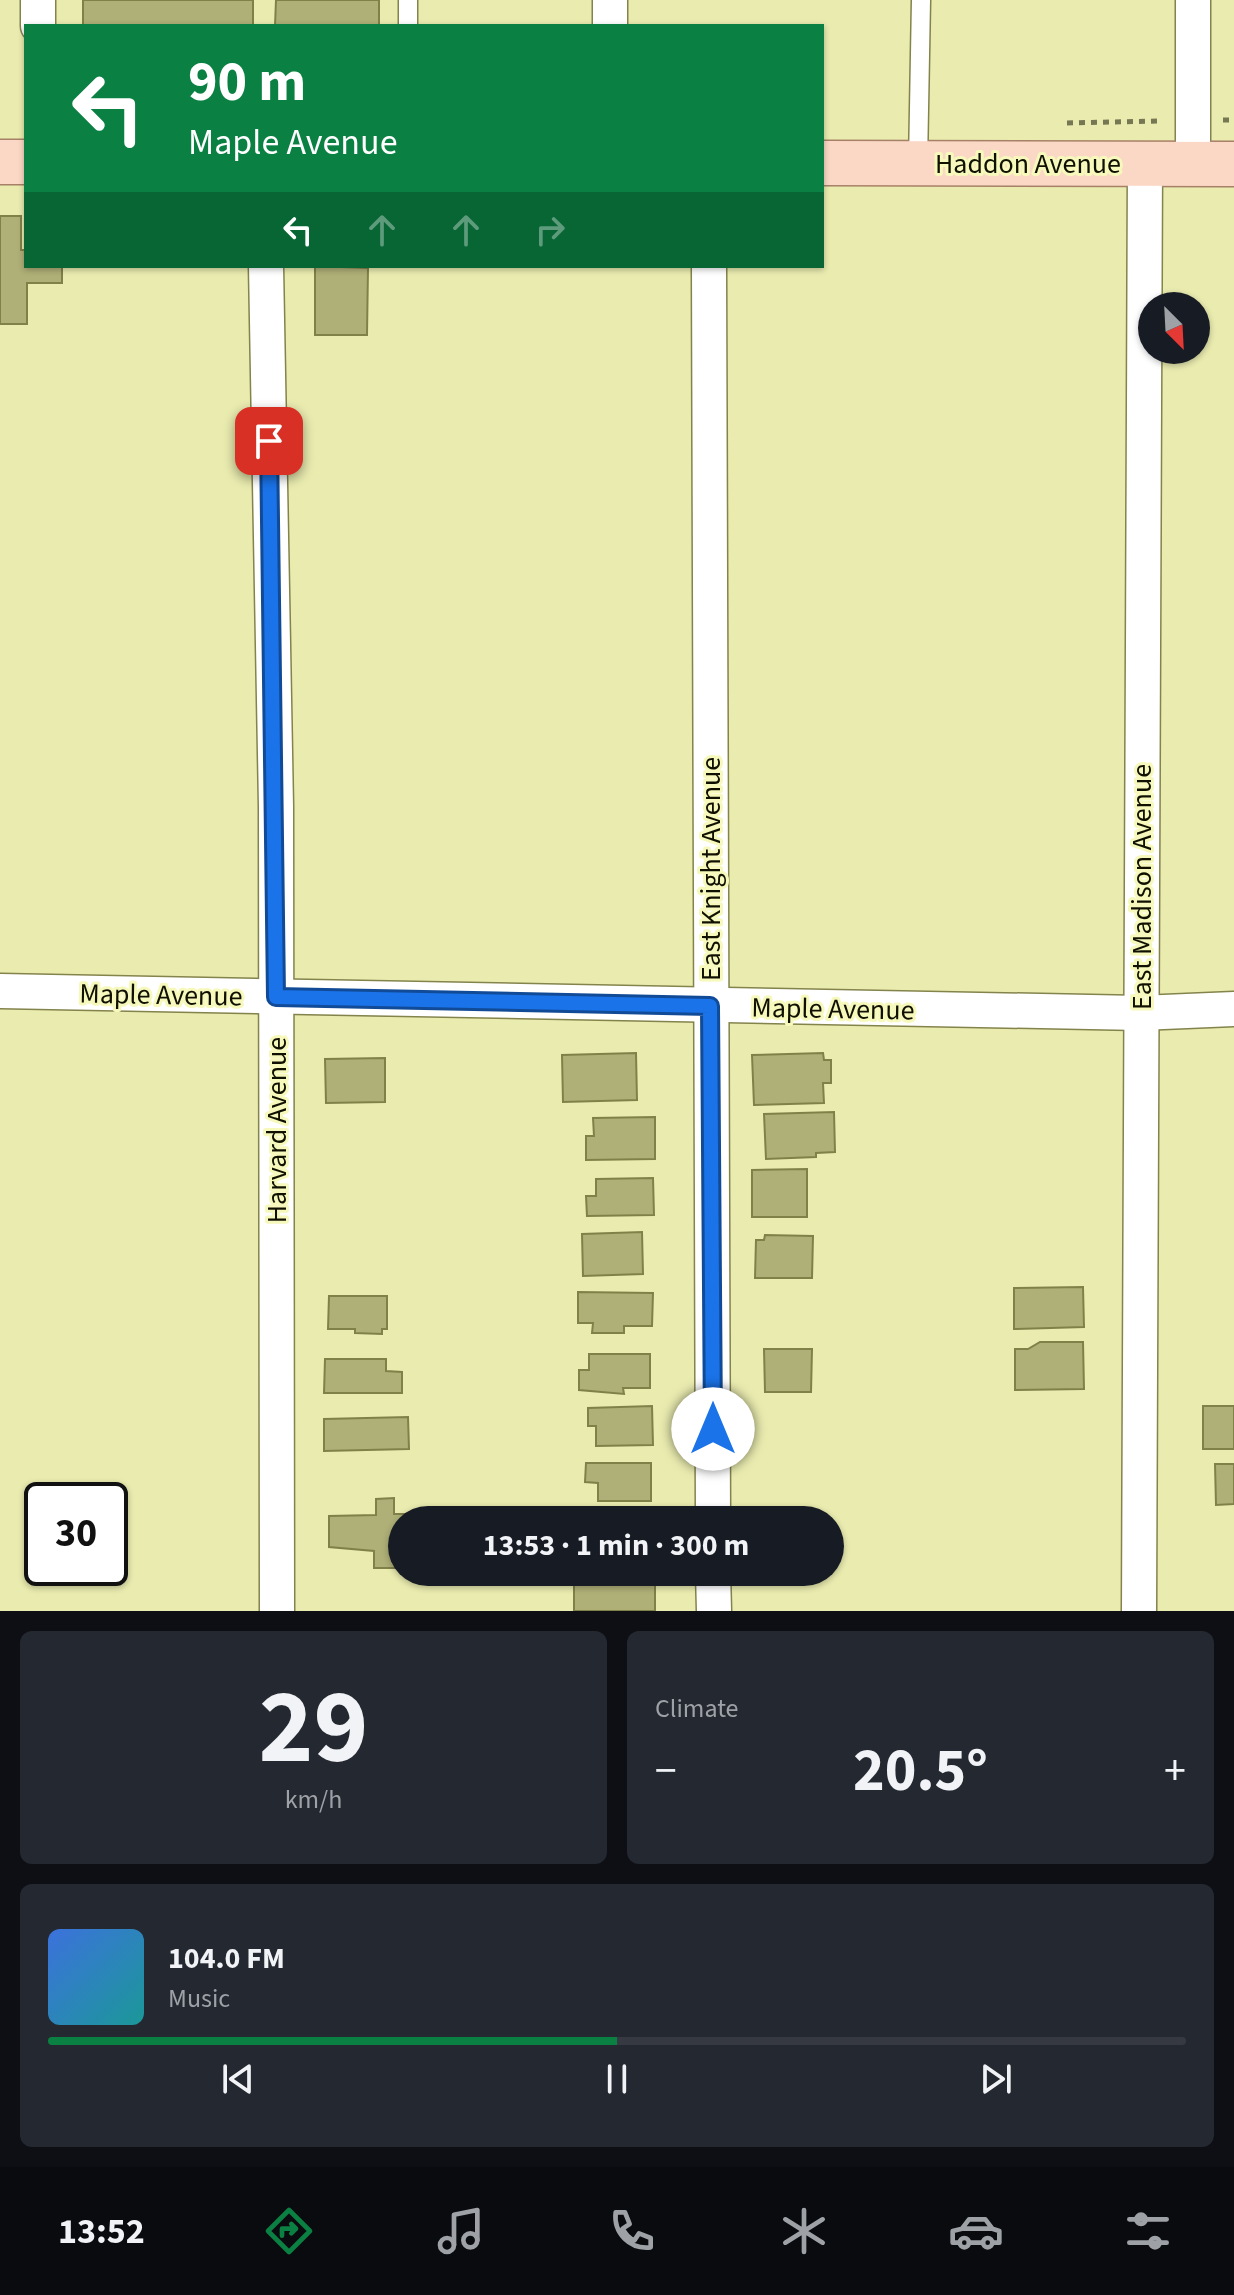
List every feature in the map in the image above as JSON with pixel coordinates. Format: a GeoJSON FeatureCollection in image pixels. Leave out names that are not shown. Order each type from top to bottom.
{"type":"FeatureCollection","features":[{"type":"Feature","properties":{"kind":"main road"},"geometry":{"type":"LineString","coordinates":[[0,162],[24,162]]}},
{"type":"Feature","properties":{"kind":"main road","name":"Haddon Avenue"},"geometry":{"type":"LineString","coordinates":[[824,163],[1213,164]]}},
{"type":"Feature","properties":{"kind":"street"},"geometry":{"type":"LineString","coordinates":[[38,0],[38,24]]}},
{"type":"Feature","properties":{"kind":"street"},"geometry":{"type":"LineString","coordinates":[[610,0],[610,24]]}},
{"type":"Feature","properties":{"kind":"street"},"geometry":{"type":"LineString","coordinates":[[1193,0],[1213,164]]}},
{"type":"Feature","properties":{"kind":"street","name":"East Madison Avenue"},"geometry":{"type":"LineString","coordinates":[[1139,1611],[1145,163]]}},
{"type":"Feature","properties":{"kind":"street","name":"Harvard Avenue"},"geometry":{"type":"LineString","coordinates":[[266,268],[276,997],[277,1611]]}},
{"type":"Feature","properties":{"kind":"street","name":"East Knight Avenue"},"geometry":{"type":"LineString","coordinates":[[709,268],[713,1506]]}},
{"type":"Feature","properties":{"kind":"street","name":"Maple Avenue"},"geometry":{"type":"LineString","coordinates":[[0,991],[1140,1013],[1234,1009]]}},
{"type":"Feature","properties":{"kind":"street"},"geometry":{"type":"LineString","coordinates":[[713,1586],[714,1611]]}},
{"type":"Feature","properties":{"kind":"lane"},"geometry":{"type":"LineString","coordinates":[[408,0],[408,24]]}},
{"type":"Feature","properties":{"kind":"lane"},"geometry":{"type":"LineString","coordinates":[[918,163],[921,0]]}},
{"type":"Feature","properties":{"kind":"building"},"geometry":{"type":"Polygon","coordinates":[[[83,0],[253,0],[253,24],[83,24],[83,0]]]}},
{"type":"Feature","properties":{"kind":"building"},"geometry":{"type":"Polygon","coordinates":[[[276,0],[379,0],[379,24],[275,24],[276,0]]]}},
{"type":"Feature","properties":{"kind":"building"},"geometry":{"type":"Polygon","coordinates":[[[0,216],[21,216],[24,268],[62,268],[62,283],[27,283],[27,324],[0,324],[0,216]]]}},
{"type":"Feature","properties":{"kind":"building"},"geometry":{"type":"Polygon","coordinates":[[[315,268],[368,268],[367,335],[315,335],[315,268]]]}},
{"type":"Feature","properties":{"kind":"building"},"geometry":{"type":"Polygon","coordinates":[[[636,1053],[637,1100],[563,1102],[562,1055],[636,1053]]]}},
{"type":"Feature","properties":{"kind":"building"},"geometry":{"type":"Polygon","coordinates":[[[823,1053],[824,1060],[831,1060],[831,1083],[823,1083],[824,1103],[754,1105],[752,1055],[823,1053]]]}},
{"type":"Feature","properties":{"kind":"building"},"geometry":{"type":"Polygon","coordinates":[[[385,1058],[385,1102],[326,1103],[325,1059],[385,1058]]]}},
{"type":"Feature","properties":{"kind":"building"},"geometry":{"type":"Polygon","coordinates":[[[834,1112],[835,1152],[816,1153],[816,1157],[766,1159],[764,1114],[834,1112]]]}},
{"type":"Feature","properties":{"kind":"building"},"geometry":{"type":"Polygon","coordinates":[[[655,1117],[655,1159],[586,1160],[586,1136],[594,1136],[593,1118],[655,1117]]]}},
{"type":"Feature","properties":{"kind":"building"},"geometry":{"type":"Polygon","coordinates":[[[807,1169],[807,1217],[752,1217],[752,1170],[807,1169]]]}},
{"type":"Feature","properties":{"kind":"building"},"geometry":{"type":"Polygon","coordinates":[[[653,1178],[654,1215],[587,1216],[586,1196],[596,1196],[596,1179],[653,1178]]]}},
{"type":"Feature","properties":{"kind":"building"},"geometry":{"type":"Polygon","coordinates":[[[642,1232],[643,1274],[583,1276],[582,1234],[642,1232]]]}},
{"type":"Feature","properties":{"kind":"building"},"geometry":{"type":"Polygon","coordinates":[[[765,1235],[813,1236],[812,1278],[755,1278],[756,1240],[764,1240],[765,1235]]]}},
{"type":"Feature","properties":{"kind":"building"},"geometry":{"type":"Polygon","coordinates":[[[1083,1287],[1084,1327],[1014,1329],[1014,1288],[1083,1287]]]}},
{"type":"Feature","properties":{"kind":"building"},"geometry":{"type":"Polygon","coordinates":[[[578,1292],[653,1293],[652,1326],[624,1326],[624,1333],[592,1333],[593,1323],[578,1323],[578,1292]]]}},
{"type":"Feature","properties":{"kind":"building"},"geometry":{"type":"Polygon","coordinates":[[[329,1296],[387,1296],[387,1329],[382,1329],[382,1334],[355,1333],[355,1329],[328,1329],[329,1296]]]}},
{"type":"Feature","properties":{"kind":"building"},"geometry":{"type":"Polygon","coordinates":[[[1040,1342],[1083,1342],[1084,1389],[1015,1390],[1015,1349],[1028,1349],[1040,1342]]]}},
{"type":"Feature","properties":{"kind":"building"},"geometry":{"type":"Polygon","coordinates":[[[764,1349],[812,1349],[811,1392],[765,1392],[764,1349]]]}},
{"type":"Feature","properties":{"kind":"building"},"geometry":{"type":"Polygon","coordinates":[[[589,1354],[650,1354],[650,1388],[623,1388],[624,1394],[579,1390],[579,1370],[589,1370],[589,1354]]]}},
{"type":"Feature","properties":{"kind":"building"},"geometry":{"type":"Polygon","coordinates":[[[325,1359],[386,1359],[386,1371],[402,1372],[402,1393],[324,1393],[325,1359]]]}},
{"type":"Feature","properties":{"kind":"building"},"geometry":{"type":"Polygon","coordinates":[[[652,1406],[653,1445],[596,1446],[596,1426],[588,1426],[588,1408],[652,1406]]]}},
{"type":"Feature","properties":{"kind":"building"},"geometry":{"type":"Polygon","coordinates":[[[1203,1406],[1234,1406],[1234,1449],[1203,1449],[1203,1406]]]}},
{"type":"Feature","properties":{"kind":"building"},"geometry":{"type":"Polygon","coordinates":[[[408,1417],[409,1449],[324,1451],[324,1419],[408,1417]]]}},
{"type":"Feature","properties":{"kind":"building"},"geometry":{"type":"Polygon","coordinates":[[[586,1463],[651,1463],[651,1501],[598,1501],[598,1483],[585,1482],[586,1463]]]}},
{"type":"Feature","properties":{"kind":"building"},"geometry":{"type":"Polygon","coordinates":[[[1215,1464],[1234,1464],[1234,1504],[1216,1505],[1215,1464]]]}},
{"type":"Feature","properties":{"kind":"building"},"geometry":{"type":"Polygon","coordinates":[[[394,1498],[394,1506],[388,1506],[388,1568],[374,1568],[374,1551],[329,1547],[329,1516],[376,1515],[376,1499],[394,1498]]]}},
{"type":"Feature","properties":{"kind":"building"},"geometry":{"type":"Polygon","coordinates":[[[574,1586],[655,1586],[655,1611],[574,1611],[574,1586]]]}},
{"type":"Feature","properties":{"kind":"route"},"geometry":{"type":"LineString","coordinates":[[269,441],[276,997],[710,1006],[713,1429]]}}]}
